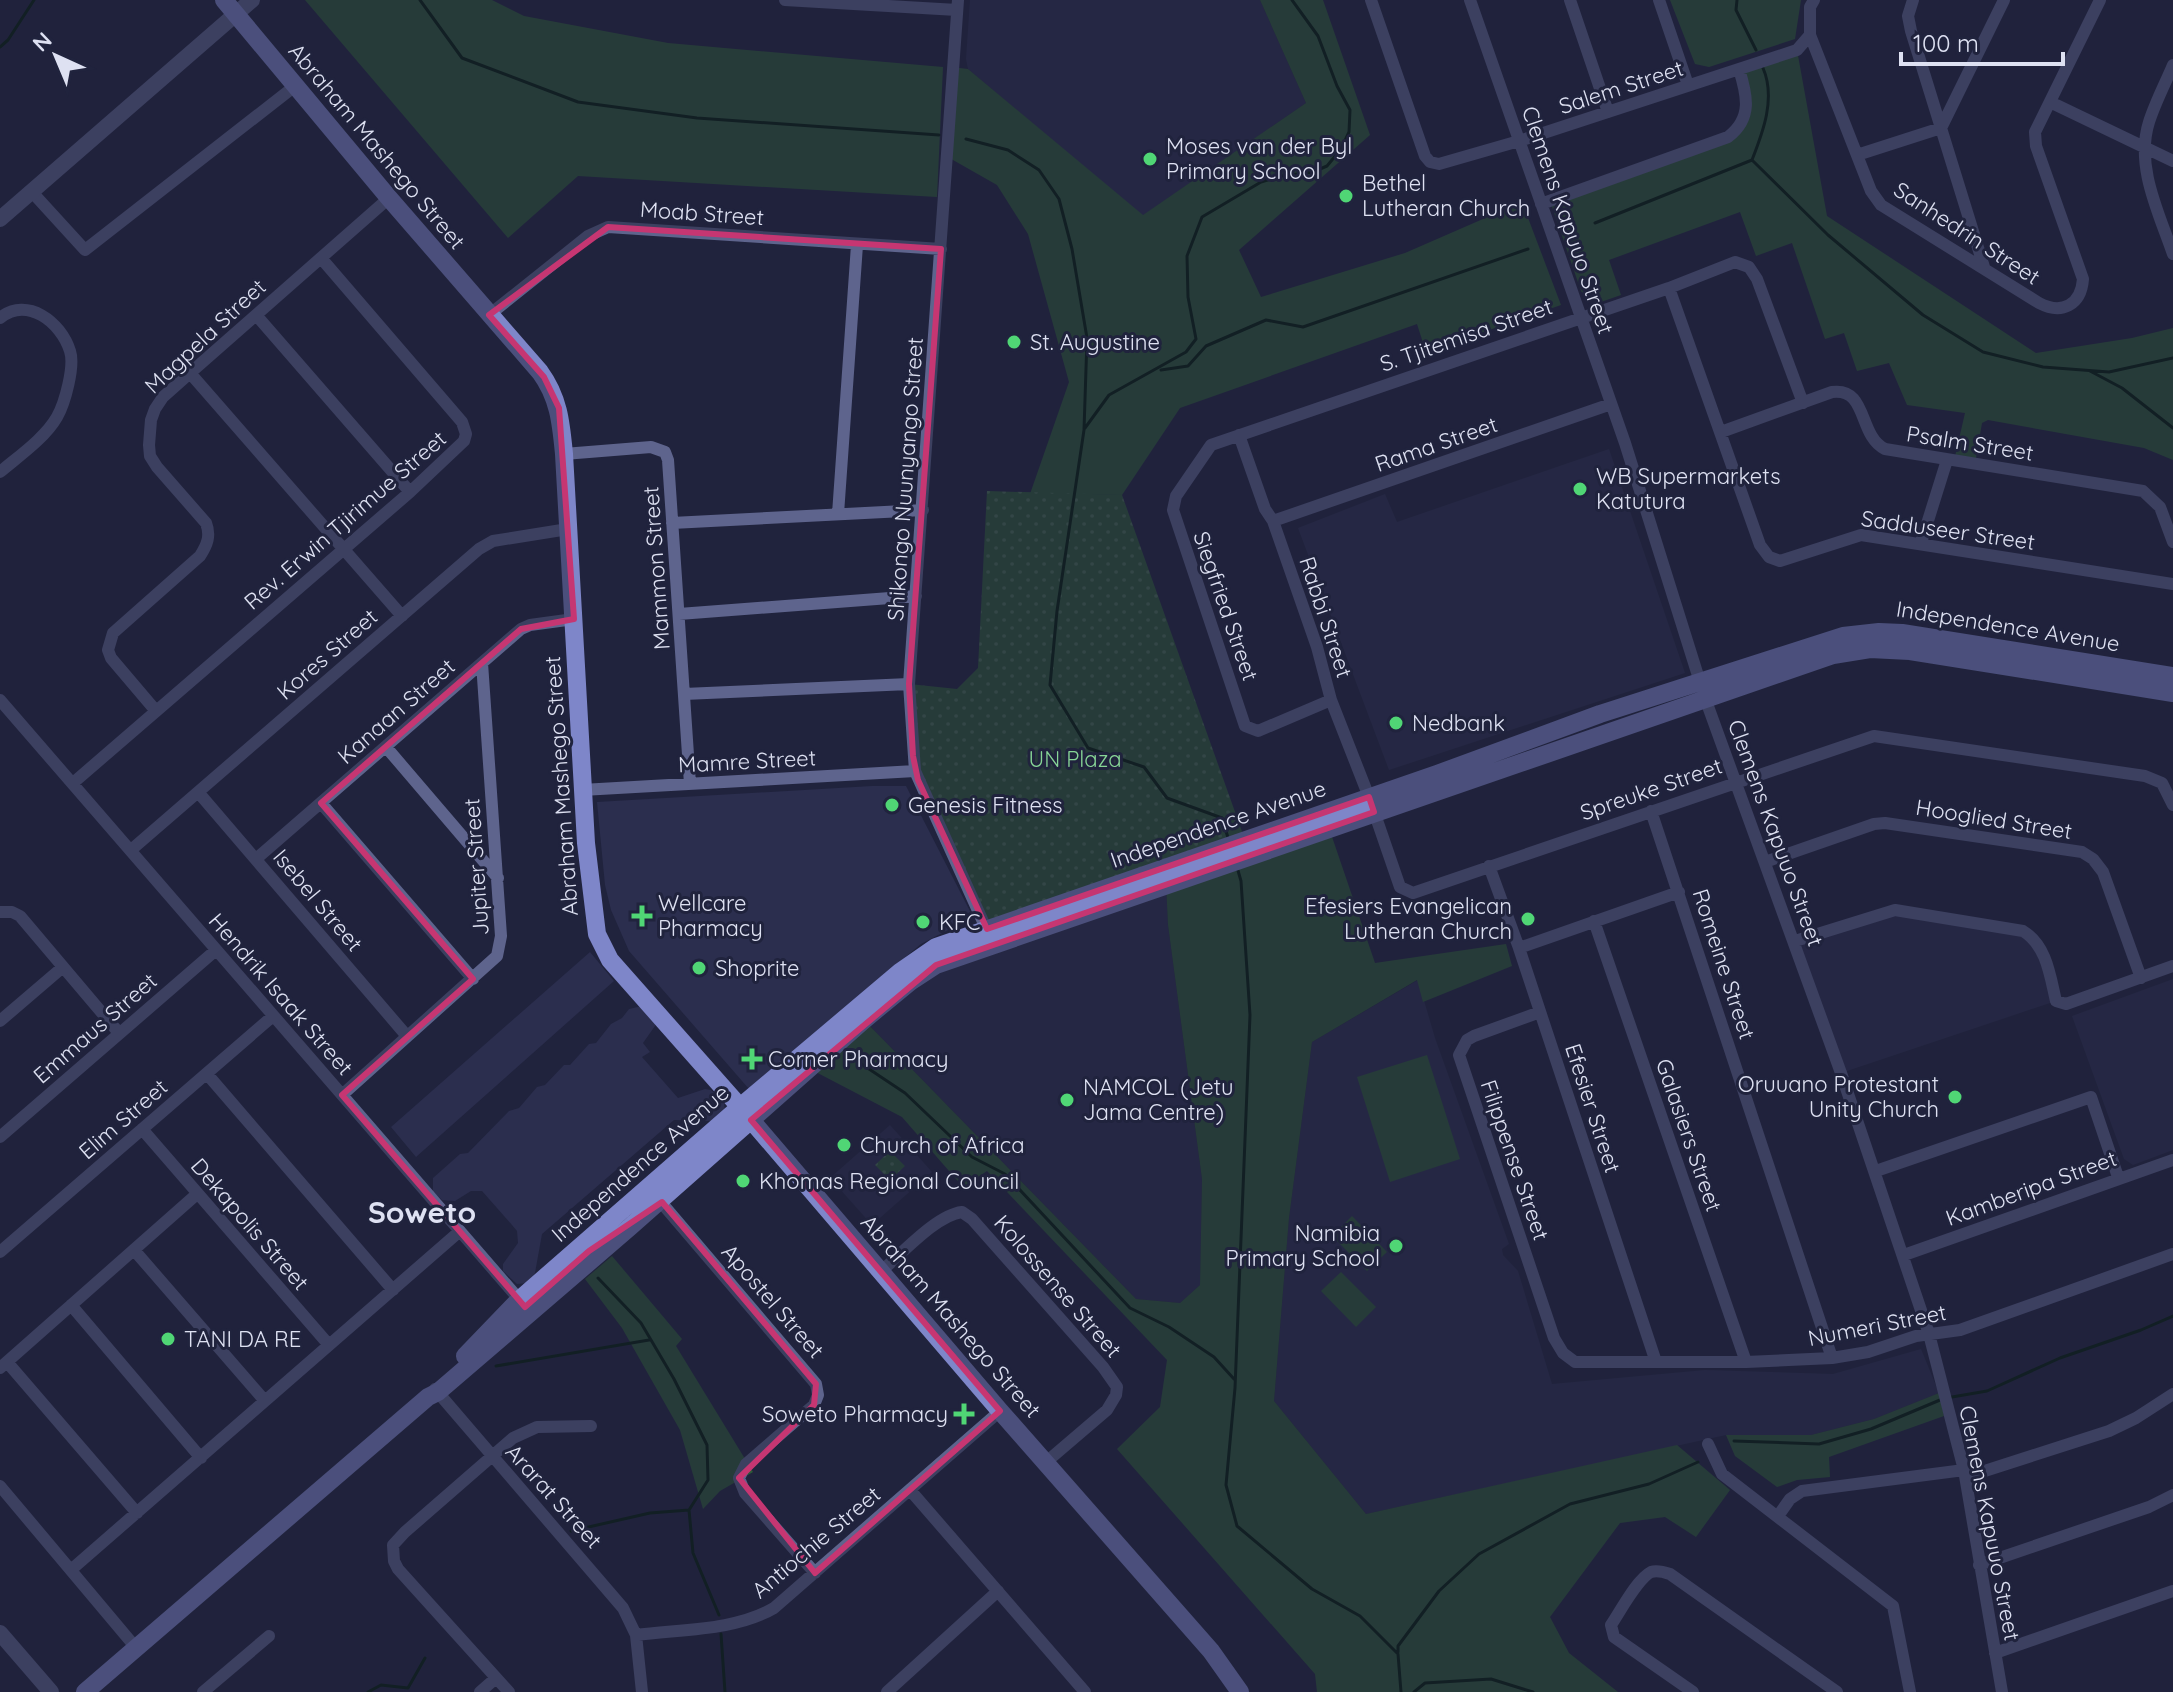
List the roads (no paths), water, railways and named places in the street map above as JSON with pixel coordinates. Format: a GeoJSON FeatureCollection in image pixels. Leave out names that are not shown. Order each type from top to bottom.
{"type":"FeatureCollection","features":[{"type":"Feature","properties":{"kind":"main road","name":"Abraham Mashego Street"},"geometry":{"type":"LineString","coordinates":[[230,7],[551,389],[559,408],[582,790],[597,934],[610,960],[1211,1651],[1240,1692]]}},
{"type":"Feature","properties":{"kind":"main road","name":"Independence Avenue"},"geometry":{"type":"LineString","coordinates":[[85,1692],[434,1392],[525,1306],[925,953],[990,936],[1249,848],[1702,690],[1829,639],[1879,632],[1902,633],[2173,676]]}},
{"type":"Feature","properties":{"kind":"main road","name":"Independence Avenue"},"geometry":{"type":"LineString","coordinates":[[1702,690],[1833,655],[1870,649],[1910,651],[2173,693]]}},
{"type":"Feature","properties":{"kind":"main road","name":"Independence Avenue"},"geometry":{"type":"LineString","coordinates":[[525,1306],[589,1251],[655,1205],[746,1113]]}},
{"type":"Feature","properties":{"kind":"street"},"geometry":{"type":"LineString","coordinates":[[0,219],[230,7],[252,0]]}},
{"type":"Feature","properties":{"kind":"street"},"geometry":{"type":"LineString","coordinates":[[785,0],[957,5]]}},
{"type":"Feature","properties":{"kind":"street","name":"Salem Street"},"geometry":{"type":"LineString","coordinates":[[1371,0],[1425,156],[1430,162],[1439,164],[1797,50],[1810,35]]}},
{"type":"Feature","properties":{"kind":"street","name":"Clemens Kapuuo Street"},"geometry":{"type":"LineString","coordinates":[[1470,0],[1611,404],[1702,690],[1795,941],[1876,1171],[1929,1334],[1965,1474],[2002,1692]]}},
{"type":"Feature","properties":{"kind":"street"},"geometry":{"type":"LineString","coordinates":[[1570,0],[1608,112]]}},
{"type":"Feature","properties":{"kind":"street"},"geometry":{"type":"LineString","coordinates":[[1659,0],[1688,85]]}},
{"type":"Feature","properties":{"kind":"street","name":"Sanhedrin Street"},"geometry":{"type":"LineString","coordinates":[[1814,0],[1810,7],[1810,35],[1871,191],[1881,205],[2050,309],[2067,308],[2074,304],[2082,290],[2083,279],[2034,139],[2037,126],[2050,102]]}},
{"type":"Feature","properties":{"kind":"street"},"geometry":{"type":"LineString","coordinates":[[1913,0],[1908,16],[1911,31],[1984,267]]}},
{"type":"Feature","properties":{"kind":"street"},"geometry":{"type":"LineString","coordinates":[[1857,155],[1941,128],[2004,0]]}},
{"type":"Feature","properties":{"kind":"street"},"geometry":{"type":"LineString","coordinates":[[2100,0],[2050,102],[2173,161]]}},
{"type":"Feature","properties":{"kind":"street","name":"Shikongo Nuunyango Street"},"geometry":{"type":"LineString","coordinates":[[957,5],[909,684],[915,771],[990,936]]}},
{"type":"Feature","properties":{"kind":"street"},"geometry":{"type":"LineString","coordinates":[[2173,65],[2149,123],[2144,146],[2145,167],[2173,254]]}},
{"type":"Feature","properties":{"kind":"street"},"geometry":{"type":"LineString","coordinates":[[1541,204],[1728,137],[1738,128],[1747,109],[1748,100],[1739,69]]}},
{"type":"Feature","properties":{"kind":"street"},"geometry":{"type":"LineString","coordinates":[[32,192],[85,250],[295,86]]}},
{"type":"Feature","properties":{"kind":"street","name":"Magpela Street"},"geometry":{"type":"LineString","coordinates":[[156,711],[108,650],[113,633],[200,556],[206,548],[209,531],[206,523],[150,456],[155,409],[163,397],[389,198]]}},
{"type":"Feature","properties":{"kind":"street","name":"Moab Street"},"geometry":{"type":"LineString","coordinates":[[489,315],[588,236],[608,227],[941,249]]}},
{"type":"Feature","properties":{"kind":"street"},"geometry":{"type":"LineString","coordinates":[[838,514],[857,245]]}},
{"type":"Feature","properties":{"kind":"street","name":"Rev. Erwin Tjirimue Street"},"geometry":{"type":"LineString","coordinates":[[73,783],[410,492],[464,441],[465,428],[321,258]]}},
{"type":"Feature","properties":{"kind":"street","name":"S. Tjitemisa Street"},"geometry":{"type":"LineString","coordinates":[[1239,435],[1739,262],[1749,267],[1761,287],[1803,403]]}},
{"type":"Feature","properties":{"kind":"street","name":"Sadduseer Street"},"geometry":{"type":"LineString","coordinates":[[1669,288],[1760,545],[1769,557],[1780,561],[1855,535],[2173,584]]}},
{"type":"Feature","properties":{"kind":"street"},"geometry":{"type":"LineString","coordinates":[[0,318],[14,309],[27,308],[38,313],[66,344],[70,352],[71,372],[58,416],[34,443],[0,472]]}},
{"type":"Feature","properties":{"kind":"street"},"geometry":{"type":"LineString","coordinates":[[256,315],[410,492]]}},
{"type":"Feature","properties":{"kind":"street"},"geometry":{"type":"LineString","coordinates":[[190,373],[402,616]]}},
{"type":"Feature","properties":{"kind":"street","name":"Psalm Street"},"geometry":{"type":"LineString","coordinates":[[1721,432],[1832,392],[1845,392],[1854,397],[1871,438],[1879,447],[2143,491],[2160,507],[2173,542]]}},
{"type":"Feature","properties":{"kind":"street","name":"Rama Street"},"geometry":{"type":"LineString","coordinates":[[1273,521],[1611,404]]}},
{"type":"Feature","properties":{"kind":"street","name":"Rabbi Street"},"geometry":{"type":"LineString","coordinates":[[1239,435],[1317,647],[1331,700],[1372,804]]}},
{"type":"Feature","properties":{"kind":"street","name":"Siegfried Street"},"geometry":{"type":"LineString","coordinates":[[1239,435],[1207,448],[1176,496],[1173,510],[1245,726],[1258,731],[1331,700]]}},
{"type":"Feature","properties":{"kind":"street","name":"Mammon Street"},"geometry":{"type":"LineString","coordinates":[[564,454],[658,448],[665,452],[670,465],[690,784]]}},
{"type":"Feature","properties":{"kind":"street"},"geometry":{"type":"LineString","coordinates":[[1921,543],[1947,460]]}},
{"type":"Feature","properties":{"kind":"street"},"geometry":{"type":"LineString","coordinates":[[672,523],[923,510]]}},
{"type":"Feature","properties":{"kind":"street","name":"Kores Street"},"geometry":{"type":"LineString","coordinates":[[131,850],[486,544],[568,529]]}},
{"type":"Feature","properties":{"kind":"street"},"geometry":{"type":"LineString","coordinates":[[679,614],[916,596]]}},
{"type":"Feature","properties":{"kind":"street","name":"Kanaan Street"},"geometry":{"type":"LineString","coordinates":[[256,859],[524,627],[574,619]]}},
{"type":"Feature","properties":{"kind":"street","name":"Jupiter Street"},"geometry":{"type":"LineString","coordinates":[[342,1095],[406,1035],[473,979],[500,951],[498,878],[482,663]]}},
{"type":"Feature","properties":{"kind":"street"},"geometry":{"type":"LineString","coordinates":[[684,694],[909,684]]}},
{"type":"Feature","properties":{"kind":"street","name":"Hendrik Isaak Street"},"geometry":{"type":"LineString","coordinates":[[0,700],[525,1306]]}},
{"type":"Feature","properties":{"kind":"street","name":"Spreuke Street"},"geometry":{"type":"LineString","coordinates":[[1372,804],[1403,890],[1413,893],[1879,735],[2145,776],[2162,783],[2173,805]]}},
{"type":"Feature","properties":{"kind":"street"},"geometry":{"type":"LineString","coordinates":[[386,747],[498,878]]}},
{"type":"Feature","properties":{"kind":"street","name":"Mamre Street"},"geometry":{"type":"LineString","coordinates":[[582,790],[915,771]]}},
{"type":"Feature","properties":{"kind":"street","name":"Isebel Street"},"geometry":{"type":"LineString","coordinates":[[198,792],[406,1035]]}},
{"type":"Feature","properties":{"kind":"street"},"geometry":{"type":"LineString","coordinates":[[321,803],[473,979]]}},
{"type":"Feature","properties":{"kind":"street","name":"Romeine Street"},"geometry":{"type":"LineString","coordinates":[[1651,811],[1832,1358]]}},
{"type":"Feature","properties":{"kind":"street","name":"Hooglied Street"},"geometry":{"type":"LineString","coordinates":[[1765,862],[1874,824],[1885,823],[2082,852],[2093,859],[2103,872],[2141,978]]}},
{"type":"Feature","properties":{"kind":"street","name":"Efesier Street"},"geometry":{"type":"LineString","coordinates":[[1489,866],[1656,1362]]}},
{"type":"Feature","properties":{"kind":"street"},"geometry":{"type":"LineString","coordinates":[[1519,948],[1679,892]]}},
{"type":"Feature","properties":{"kind":"street"},"geometry":{"type":"LineString","coordinates":[[1795,941],[1884,911],[1900,910],[2023,931],[2034,939],[2042,951],[2059,1004],[2173,966]]}},
{"type":"Feature","properties":{"kind":"street"},"geometry":{"type":"LineString","coordinates":[[0,912],[20,916],[119,1033]]}},
{"type":"Feature","properties":{"kind":"street","name":"Galasiers Street"},"geometry":{"type":"LineString","coordinates":[[1594,921],[1746,1362]]}},
{"type":"Feature","properties":{"kind":"street","name":"Emmaus Street"},"geometry":{"type":"LineString","coordinates":[[0,1137],[216,950]]}},
{"type":"Feature","properties":{"kind":"street"},"geometry":{"type":"LineString","coordinates":[[0,1021],[63,967]]}},
{"type":"Feature","properties":{"kind":"street","name":"Filippense Street"},"geometry":{"type":"LineString","coordinates":[[1540,1012],[1474,1036],[1467,1040],[1459,1055],[1554,1338],[1563,1353],[1575,1362]]}},
{"type":"Feature","properties":{"kind":"street","name":"Elim Street"},"geometry":{"type":"LineString","coordinates":[[0,1252],[273,1016]]}},
{"type":"Feature","properties":{"kind":"street"},"geometry":{"type":"LineString","coordinates":[[207,1074],[393,1290]]}},
{"type":"Feature","properties":{"kind":"street"},"geometry":{"type":"LineString","coordinates":[[1876,1171],[2091,1097],[2118,1177]]}},
{"type":"Feature","properties":{"kind":"street","name":"Dekapolis Street"},"geometry":{"type":"LineString","coordinates":[[142,1129],[329,1345]]}},
{"type":"Feature","properties":{"kind":"street","name":"Kamberipa Street"},"geometry":{"type":"LineString","coordinates":[[1904,1255],[2173,1160]]}},
{"type":"Feature","properties":{"kind":"street"},"geometry":{"type":"LineString","coordinates":[[137,1513],[4,1365],[197,1194]]}},
{"type":"Feature","properties":{"kind":"street","name":"Apostel Street"},"geometry":{"type":"LineString","coordinates":[[655,1205],[816,1384],[818,1395],[814,1405],[746,1464],[739,1478],[745,1493],[815,1573]]}},
{"type":"Feature","properties":{"kind":"street","name":"Kolossense Street"},"geometry":{"type":"LineString","coordinates":[[880,1272],[939,1222],[953,1213],[962,1212],[972,1219],[1103,1367],[1117,1387],[1112,1404],[1045,1463]]}},
{"type":"Feature","properties":{"kind":"street"},"geometry":{"type":"LineString","coordinates":[[72,1569],[460,1231]]}},
{"type":"Feature","properties":{"kind":"street"},"geometry":{"type":"LineString","coordinates":[[134,1250],[265,1401]]}},
{"type":"Feature","properties":{"kind":"street","name":"Numeri Street"},"geometry":{"type":"LineString","coordinates":[[1575,1362],[1746,1362],[1832,1358],[1868,1352],[1929,1334],[1960,1330],[2173,1254]]}},
{"type":"Feature","properties":{"kind":"street"},"geometry":{"type":"LineString","coordinates":[[71,1305],[201,1458]]}},
{"type":"Feature","properties":{"kind":"street","name":"Ararat Street"},"geometry":{"type":"LineString","coordinates":[[434,1392],[616,1597],[633,1624],[636,1635]]}},
{"type":"Feature","properties":{"kind":"street"},"geometry":{"type":"LineString","coordinates":[[1778,1516],[1790,1499],[1802,1491],[1965,1474],[2109,1431],[2173,1394]]}},
{"type":"Feature","properties":{"kind":"street","name":"Antiochie Street"},"geometry":{"type":"LineString","coordinates":[[636,1635],[727,1623],[754,1617],[774,1608],[1000,1411]]}},
{"type":"Feature","properties":{"kind":"street"},"geometry":{"type":"LineString","coordinates":[[509,1692],[398,1569],[392,1553],[393,1545],[513,1438],[537,1427],[591,1426]]}},
{"type":"Feature","properties":{"kind":"street"},"geometry":{"type":"LineString","coordinates":[[1708,1444],[1722,1474],[1893,1606],[1910,1692]]}},
{"type":"Feature","properties":{"kind":"street"},"geometry":{"type":"LineString","coordinates":[[0,1486],[137,1649]]}},
{"type":"Feature","properties":{"kind":"street"},"geometry":{"type":"LineString","coordinates":[[910,1490],[998,1591],[1078,1690]]}},
{"type":"Feature","properties":{"kind":"street"},"geometry":{"type":"LineString","coordinates":[[1979,1565],[2149,1507],[2173,1495]]}},
{"type":"Feature","properties":{"kind":"street"},"geometry":{"type":"LineString","coordinates":[[1693,1692],[1614,1637],[1611,1631],[1611,1625],[1641,1581],[1651,1573],[1661,1571],[1670,1574],[1837,1692]]}},
{"type":"Feature","properties":{"kind":"street"},"geometry":{"type":"LineString","coordinates":[[887,1692],[998,1591]]}},
{"type":"Feature","properties":{"kind":"street"},"geometry":{"type":"LineString","coordinates":[[1995,1653],[2173,1591]]}},
{"type":"Feature","properties":{"kind":"street"},"geometry":{"type":"LineString","coordinates":[[0,1633],[51,1692]]}},
{"type":"Feature","properties":{"kind":"street"},"geometry":{"type":"LineString","coordinates":[[636,1635],[642,1692]]}},
{"type":"Feature","properties":{"kind":"street"},"geometry":{"type":"LineString","coordinates":[[203,1692],[269,1636]]}},
{"type":"Feature","properties":{"kind":"street"},"geometry":{"type":"LineString","coordinates":[[480,1692],[496,1678]]}},
{"type":"Feature","properties":{"kind":"waterway"},"geometry":{"type":"LineString","coordinates":[[0,47],[34,0]]}},
{"type":"Feature","properties":{"kind":"waterway"},"geometry":{"type":"LineString","coordinates":[[420,0],[462,58],[578,102],[697,118],[939,135]]}},
{"type":"Feature","properties":{"kind":"waterway"},"geometry":{"type":"LineString","coordinates":[[1085,428],[1109,395],[1186,352],[1196,339],[1188,297],[1187,256],[1202,217],[1261,182],[1313,172],[1327,166],[1341,149],[1349,132],[1350,110],[1337,86],[1318,36],[1292,0]]}},
{"type":"Feature","properties":{"kind":"waterway"},"geometry":{"type":"LineString","coordinates":[[1737,0],[1736,10],[1756,50]]}},
{"type":"Feature","properties":{"kind":"waterway"},"geometry":{"type":"LineString","coordinates":[[1595,223],[1752,160],[1768,103],[1767,79],[1763,68]]}},
{"type":"Feature","properties":{"kind":"waterway"},"geometry":{"type":"LineString","coordinates":[[966,139],[1008,150],[1039,170],[1059,199],[1072,249],[1087,338],[1084,430],[1057,611],[1050,685],[1088,748],[1144,767],[1167,798],[1222,818],[1229,841]]}},
{"type":"Feature","properties":{"kind":"waterway"},"geometry":{"type":"LineString","coordinates":[[1752,160],[1828,235],[1923,315],[1983,352],[2043,367],[2109,372],[2173,358]]}},
{"type":"Feature","properties":{"kind":"waterway"},"geometry":{"type":"LineString","coordinates":[[1161,370],[1188,366],[1206,346],[1266,320],[1303,327],[1528,249]]}},
{"type":"Feature","properties":{"kind":"waterway"},"geometry":{"type":"LineString","coordinates":[[2090,371],[2122,388],[2173,428]]}},
{"type":"Feature","properties":{"kind":"waterway"},"geometry":{"type":"LineString","coordinates":[[1237,867],[1241,881],[1250,1015],[1235,1388],[1226,1485],[1237,1526],[1312,1589],[1360,1616],[1398,1654],[1401,1692]]}},
{"type":"Feature","properties":{"kind":"waterway"},"geometry":{"type":"LineString","coordinates":[[848,1055],[905,1093],[972,1157],[1005,1174],[1130,1308],[1169,1327],[1214,1357],[1234,1379]]}},
{"type":"Feature","properties":{"kind":"waterway"},"geometry":{"type":"LineString","coordinates":[[598,1278],[641,1323],[707,1445],[708,1480],[689,1510],[693,1553],[719,1615]]}},
{"type":"Feature","properties":{"kind":"waterway"},"geometry":{"type":"LineString","coordinates":[[1952,1397],[1987,1391],[2060,1358],[2173,1316]]}},
{"type":"Feature","properties":{"kind":"waterway"},"geometry":{"type":"LineString","coordinates":[[496,1366],[649,1340]]}},
{"type":"Feature","properties":{"kind":"waterway"},"geometry":{"type":"LineString","coordinates":[[1734,1441],[1819,1444],[1871,1429],[1940,1400]]}},
{"type":"Feature","properties":{"kind":"waterway"},"geometry":{"type":"LineString","coordinates":[[1398,1652],[1398,1646],[1439,1591],[1479,1554],[1570,1504],[1649,1484],[1698,1462]]}},
{"type":"Feature","properties":{"kind":"waterway"},"geometry":{"type":"LineString","coordinates":[[571,1531],[650,1513],[689,1510]]}},
{"type":"Feature","properties":{"kind":"waterway"},"geometry":{"type":"LineString","coordinates":[[721,1634],[725,1692]]}},
{"type":"Feature","properties":{"kind":"waterway"},"geometry":{"type":"LineString","coordinates":[[368,1692],[381,1685],[408,1688],[425,1658]]}},
{"type":"Feature","properties":{"kind":"waterway"},"geometry":{"type":"LineString","coordinates":[[1414,1692],[1425,1683],[1491,1679],[1533,1692]]}},
{"type":"Feature","properties":{"kind":"place","name":"Moses van der Byl Primary School"},"geometry":{"type":"Point","coordinates":[1150,159]}},
{"type":"Feature","properties":{"kind":"place","name":"Bethel Lutheran Church"},"geometry":{"type":"Point","coordinates":[1346,196]}},
{"type":"Feature","properties":{"kind":"place","name":"St. Augustine"},"geometry":{"type":"Point","coordinates":[1014,342]}},
{"type":"Feature","properties":{"kind":"place","name":"WB Supermarkets Katutura"},"geometry":{"type":"Point","coordinates":[1580,489]}},
{"type":"Feature","properties":{"kind":"place","name":"Nedbank"},"geometry":{"type":"Point","coordinates":[1396,723]}},
{"type":"Feature","properties":{"kind":"place","name":"Genesis Fitness"},"geometry":{"type":"Point","coordinates":[892,805]}},
{"type":"Feature","properties":{"kind":"place","name":"Wellcare Pharmacy"},"geometry":{"type":"Point","coordinates":[642,916]}},
{"type":"Feature","properties":{"kind":"place","name":"Efesiers Evangelican Lutheran Church"},"geometry":{"type":"Point","coordinates":[1528,919]}},
{"type":"Feature","properties":{"kind":"place","name":"KFC"},"geometry":{"type":"Point","coordinates":[923,922]}},
{"type":"Feature","properties":{"kind":"place","name":"Shoprite"},"geometry":{"type":"Point","coordinates":[699,968]}},
{"type":"Feature","properties":{"kind":"place","name":"Corner Pharmacy"},"geometry":{"type":"Point","coordinates":[752,1059]}},
{"type":"Feature","properties":{"kind":"place","name":"Oruuano Protestant Unity Church"},"geometry":{"type":"Point","coordinates":[1955,1097]}},
{"type":"Feature","properties":{"kind":"place","name":"NAMCOL (Jetu Jama Centre)"},"geometry":{"type":"Point","coordinates":[1067,1100]}},
{"type":"Feature","properties":{"kind":"place","name":"Church of Africa"},"geometry":{"type":"Point","coordinates":[844,1145]}},
{"type":"Feature","properties":{"kind":"place","name":"Khomas Regional Council"},"geometry":{"type":"Point","coordinates":[743,1181]}},
{"type":"Feature","properties":{"kind":"place","name":"Namibia Primary School"},"geometry":{"type":"Point","coordinates":[1396,1246]}},
{"type":"Feature","properties":{"kind":"place","name":"TANI DA RE"},"geometry":{"type":"Point","coordinates":[168,1339]}},
{"type":"Feature","properties":{"kind":"place","name":"Soweto Pharmacy"},"geometry":{"type":"Point","coordinates":[964,1414]}},
{"type":"Feature","properties":{"kind":"district","name":"Soweto"},"geometry":{"type":"Point","coordinates":[422,1212]}},
{"type":"Feature","properties":{"kind":"park label","name":"UN Plaza"},"geometry":{"type":"Point","coordinates":[1075,759]}}]}
